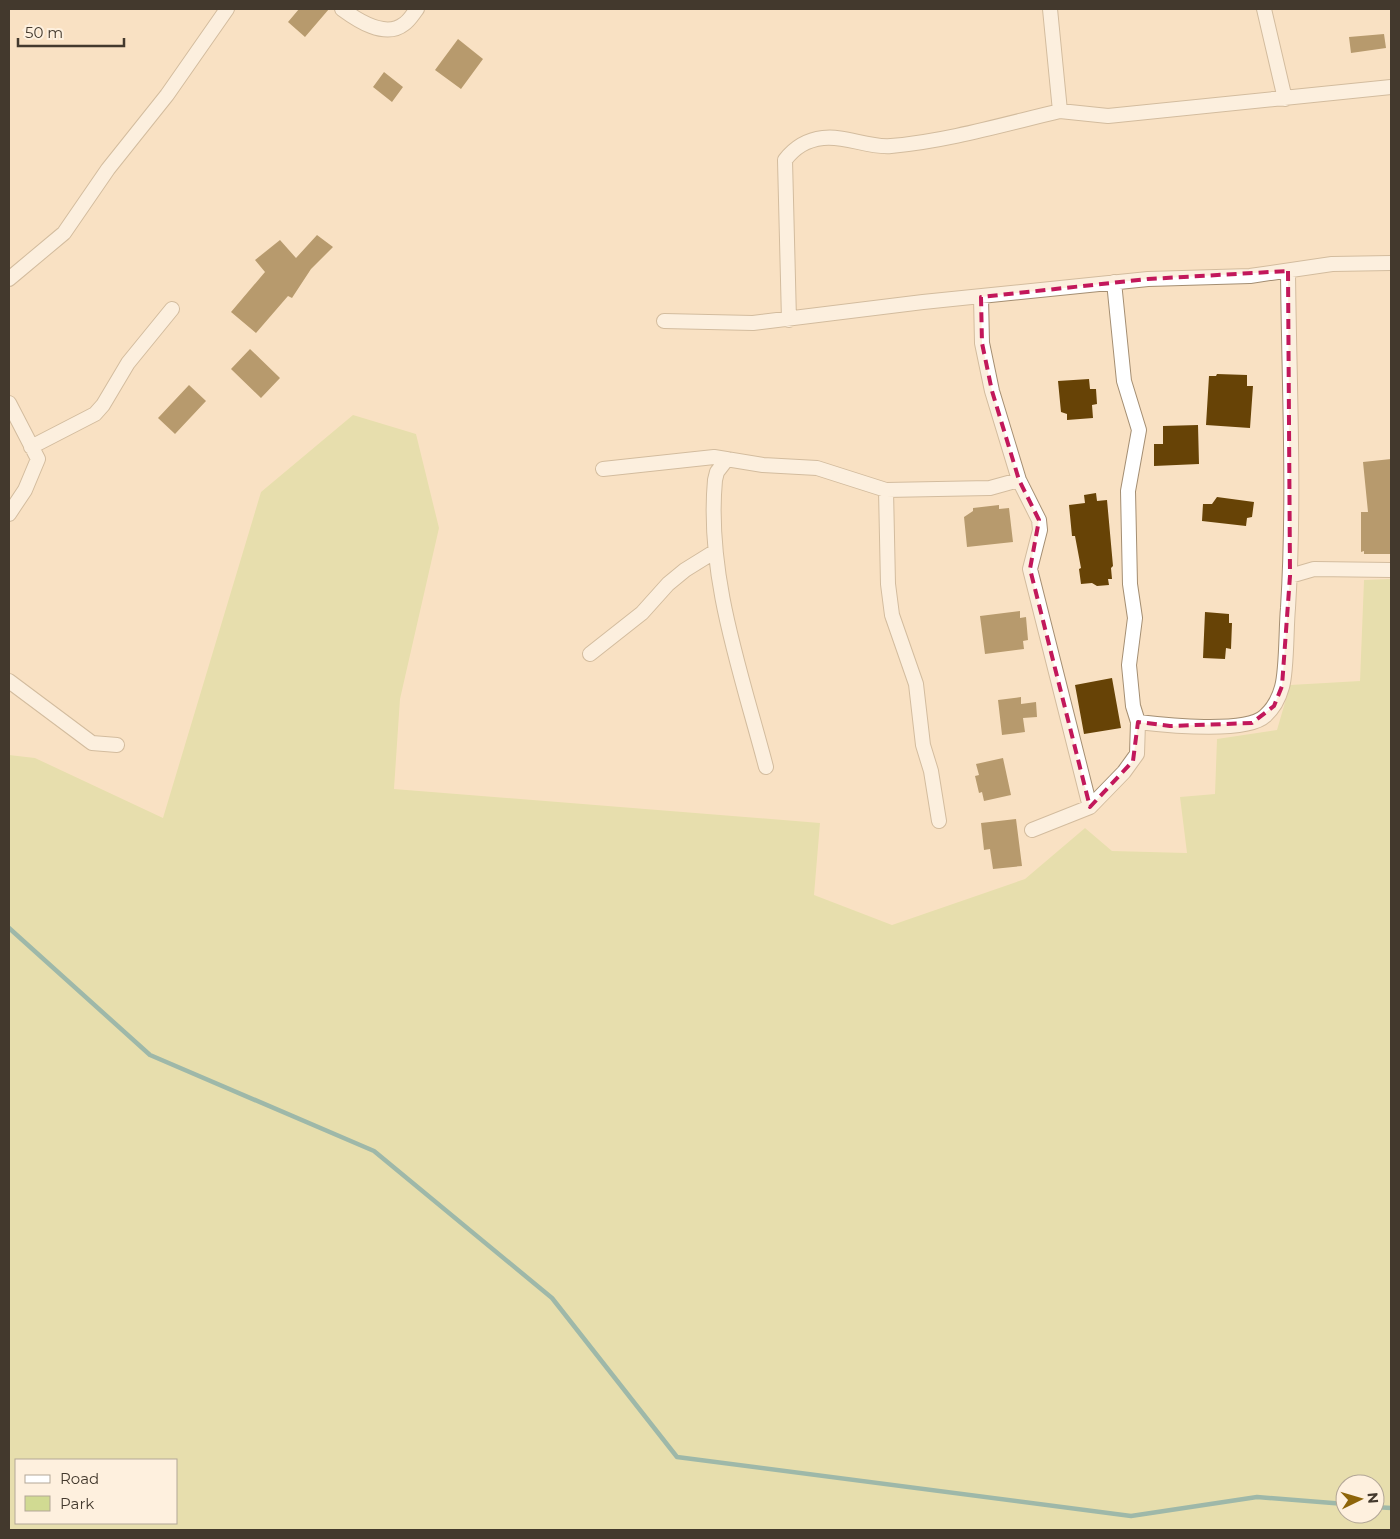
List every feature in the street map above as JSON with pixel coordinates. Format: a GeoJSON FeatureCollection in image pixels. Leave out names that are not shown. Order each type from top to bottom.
{"type":"FeatureCollection","features":[{"type":"Feature","properties":{"kind":"street"},"geometry":{"type":"LineString","coordinates":[[9,279],[64,233],[108,168],[167,95],[227,9]]}},
{"type":"Feature","properties":{"kind":"street"},"geometry":{"type":"LineString","coordinates":[[342,9],[368,27],[393,28],[406,24],[417,9]]}},
{"type":"Feature","properties":{"kind":"street"},"geometry":{"type":"LineString","coordinates":[[1050,9],[1060,111]]}},
{"type":"Feature","properties":{"kind":"street"},"geometry":{"type":"LineString","coordinates":[[1264,9],[1284,99]]}},
{"type":"Feature","properties":{"kind":"street"},"geometry":{"type":"LineString","coordinates":[[789,320],[785,160],[793,149],[807,141],[824,138],[888,146],[917,143],[1060,111],[1108,116],[1391,87]]}},
{"type":"Feature","properties":{"kind":"street"},"geometry":{"type":"LineString","coordinates":[[664,321],[753,323],[924,302],[1114,282],[1198,276],[1250,276],[1288,272],[1332,264],[1391,263]]}},
{"type":"Feature","properties":{"kind":"street"},"geometry":{"type":"LineString","coordinates":[[1138,722],[1170,726],[1230,726],[1252,723],[1264,718],[1274,706],[1282,686],[1290,576],[1288,272]]}},
{"type":"Feature","properties":{"kind":"street"},"geometry":{"type":"LineString","coordinates":[[1032,830],[1090,807],[1133,761],[1137,754],[1138,722],[1133,706],[1130,665],[1136,618],[1130,584],[1128,491],[1139,430],[1124,381],[1114,282]]}},
{"type":"Feature","properties":{"kind":"street"},"geometry":{"type":"LineString","coordinates":[[980,297],[982,343],[986,366],[1019,480],[1040,520],[1040,530],[1030,569],[1090,807]]}},
{"type":"Feature","properties":{"kind":"street"},"geometry":{"type":"LineString","coordinates":[[30,448],[95,414],[103,405],[128,363],[172,309]]}},
{"type":"Feature","properties":{"kind":"street"},"geometry":{"type":"LineString","coordinates":[[9,403],[14,410],[30,448],[38,459],[25,490],[9,514]]}},
{"type":"Feature","properties":{"kind":"street"},"geometry":{"type":"LineString","coordinates":[[603,470],[704,457],[763,465],[817,468],[886,490],[990,488],[1019,480]]}},
{"type":"Feature","properties":{"kind":"street"},"geometry":{"type":"LineString","coordinates":[[728,459],[717,472],[715,480],[714,552],[730,629],[766,767]]}},
{"type":"Feature","properties":{"kind":"street"},"geometry":{"type":"LineString","coordinates":[[886,490],[888,584],[892,614],[916,684],[923,745],[931,771],[939,821]]}},
{"type":"Feature","properties":{"kind":"street"},"geometry":{"type":"LineString","coordinates":[[590,654],[642,613],[679,575],[714,552]]}},
{"type":"Feature","properties":{"kind":"street"},"geometry":{"type":"LineString","coordinates":[[1290,576],[1314,569],[1391,570]]}},
{"type":"Feature","properties":{"kind":"street"},"geometry":{"type":"LineString","coordinates":[[9,681],[82,738],[92,743],[117,746]]}},
{"type":"Feature","properties":{"kind":"highlighted area"},"geometry":{"type":"Polygon","coordinates":[[[1288,271],[1290,576],[1282,686],[1274,706],[1252,723],[1170,726],[1138,722],[1133,761],[1090,807],[1030,569],[1039,520],[1019,480],[992,391],[982,343],[981,297],[1148,279],[1288,271]]]}},
{"type":"Feature","properties":{"kind":"green space"},"geometry":{"type":"Polygon","coordinates":[[[353,415],[416,434],[439,528],[400,699],[394,789],[820,823],[814,895],[892,925],[1025,879],[1085,828],[1112,851],[1187,853],[1180,797],[1215,794],[1217,739],[1277,730],[1290,685],[1360,681],[1364,580],[1391,579],[1391,1530],[9,1530],[9,755],[35,758],[163,818],[261,492],[353,415]]]}},
{"type":"Feature","properties":{"kind":"building"},"geometry":{"type":"Polygon","coordinates":[[[299,9],[329,9],[305,37],[288,22],[299,9]]]}},
{"type":"Feature","properties":{"kind":"building"},"geometry":{"type":"Polygon","coordinates":[[[1384,34],[1386,48],[1351,53],[1349,37],[1384,34]]]}},
{"type":"Feature","properties":{"kind":"building"},"geometry":{"type":"Polygon","coordinates":[[[458,39],[483,59],[461,89],[435,70],[458,39]]]}},
{"type":"Feature","properties":{"kind":"building"},"geometry":{"type":"Polygon","coordinates":[[[384,72],[403,87],[392,102],[373,87],[384,72]]]}},
{"type":"Feature","properties":{"kind":"building"},"geometry":{"type":"Polygon","coordinates":[[[317,235],[333,247],[311,269],[292,298],[288,296],[256,333],[231,312],[265,272],[255,260],[280,240],[296,258],[317,235]]]}},
{"type":"Feature","properties":{"kind":"building"},"geometry":{"type":"Polygon","coordinates":[[[250,349],[280,378],[261,398],[231,369],[250,349]]]}},
{"type":"Feature","properties":{"kind":"building"},"geometry":{"type":"Polygon","coordinates":[[[1217,374],[1247,375],[1247,386],[1253,386],[1250,428],[1206,425],[1209,376],[1216,376],[1217,374]]]}},
{"type":"Feature","properties":{"kind":"building"},"geometry":{"type":"Polygon","coordinates":[[[1089,379],[1090,389],[1096,389],[1097,404],[1092,405],[1093,418],[1067,420],[1067,414],[1061,412],[1058,381],[1089,379]]]}},
{"type":"Feature","properties":{"kind":"building"},"geometry":{"type":"Polygon","coordinates":[[[189,385],[206,401],[175,434],[158,418],[189,385]]]}},
{"type":"Feature","properties":{"kind":"building"},"geometry":{"type":"Polygon","coordinates":[[[1198,425],[1199,464],[1154,466],[1154,444],[1163,444],[1163,426],[1198,425]]]}},
{"type":"Feature","properties":{"kind":"building"},"geometry":{"type":"Polygon","coordinates":[[[1391,459],[1391,554],[1364,554],[1364,551],[1361,552],[1361,512],[1368,512],[1363,462],[1391,459]]]}},
{"type":"Feature","properties":{"kind":"building"},"geometry":{"type":"Polygon","coordinates":[[[1096,493],[1097,501],[1107,500],[1113,566],[1111,568],[1112,579],[1108,579],[1109,585],[1097,586],[1092,583],[1081,584],[1079,569],[1081,568],[1075,536],[1072,536],[1069,505],[1085,503],[1084,495],[1096,493]]]}},
{"type":"Feature","properties":{"kind":"building"},"geometry":{"type":"Polygon","coordinates":[[[1217,497],[1254,502],[1252,517],[1247,518],[1246,526],[1202,521],[1203,504],[1212,504],[1217,497]]]}},
{"type":"Feature","properties":{"kind":"building"},"geometry":{"type":"Polygon","coordinates":[[[999,505],[999,509],[1009,508],[1013,542],[967,547],[964,517],[973,511],[973,508],[999,505]]]}},
{"type":"Feature","properties":{"kind":"building"},"geometry":{"type":"Polygon","coordinates":[[[1020,611],[1020,618],[1026,617],[1028,640],[1023,641],[1024,649],[985,654],[980,616],[1020,611]]]}},
{"type":"Feature","properties":{"kind":"building"},"geometry":{"type":"Polygon","coordinates":[[[1205,612],[1229,614],[1229,623],[1232,623],[1231,649],[1226,648],[1225,659],[1203,658],[1205,612]]]}},
{"type":"Feature","properties":{"kind":"building"},"geometry":{"type":"Polygon","coordinates":[[[1112,678],[1121,728],[1084,734],[1075,685],[1112,678]]]}},
{"type":"Feature","properties":{"kind":"building"},"geometry":{"type":"Polygon","coordinates":[[[1021,697],[1021,704],[1036,702],[1037,717],[1023,718],[1025,732],[1002,735],[998,700],[1021,697]]]}},
{"type":"Feature","properties":{"kind":"building"},"geometry":{"type":"Polygon","coordinates":[[[1003,758],[1011,795],[984,801],[982,792],[979,793],[975,776],[979,775],[976,764],[1003,758]]]}},
{"type":"Feature","properties":{"kind":"building"},"geometry":{"type":"Polygon","coordinates":[[[1016,819],[1022,866],[993,869],[990,849],[984,850],[981,823],[1016,819]]]}},
{"type":"Feature","properties":{"kind":"waterway"},"geometry":{"type":"LineString","coordinates":[[9,928],[150,1055],[374,1151],[552,1298],[677,1457],[1131,1516],[1257,1497],[1335,1503]]}},
{"type":"Feature","properties":{"kind":"waterway"},"geometry":{"type":"LineString","coordinates":[[1385,1508],[1391,1508]]}}]}
